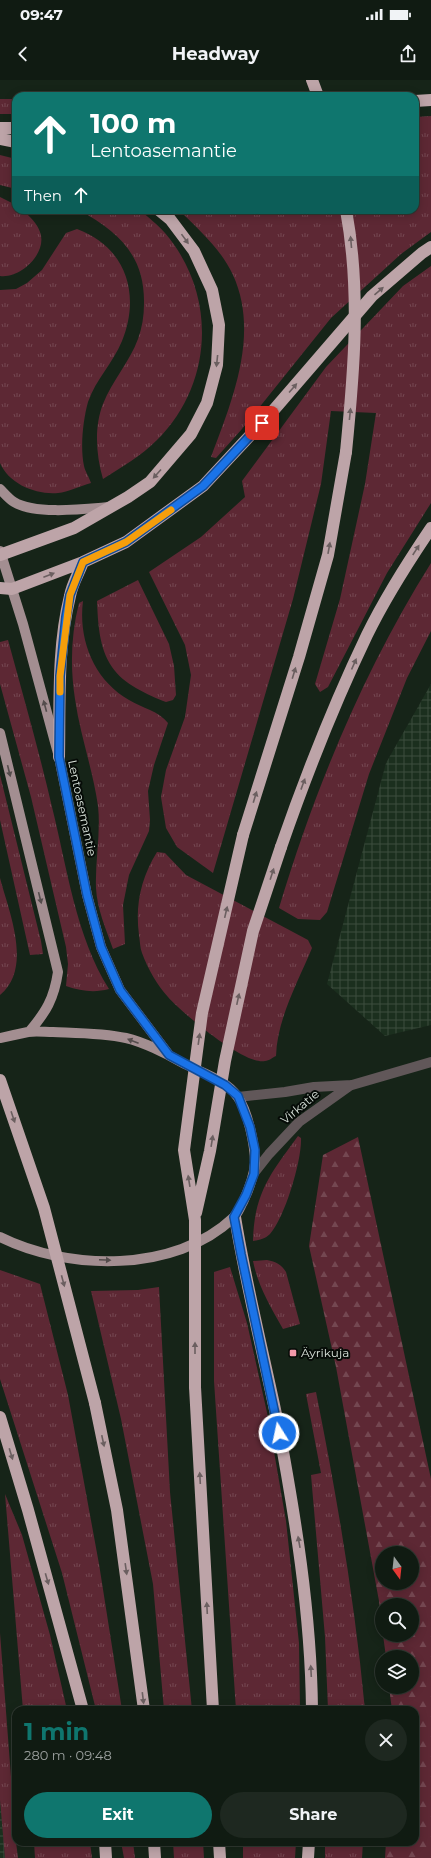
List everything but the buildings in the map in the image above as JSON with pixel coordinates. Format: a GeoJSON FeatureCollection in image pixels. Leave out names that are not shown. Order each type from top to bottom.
{"type":"FeatureCollection","features":[{"type":"Feature","properties":{"kind":"highway"},"geometry":{"type":"LineString","coordinates":[[312,80],[316,92]]}},
{"type":"Feature","properties":{"kind":"highway"},"geometry":{"type":"LineString","coordinates":[[419,101],[431,100]]}},
{"type":"Feature","properties":{"kind":"highway"},"geometry":{"type":"LineString","coordinates":[[0,128],[12,128]]}},
{"type":"Feature","properties":{"kind":"highway"},"geometry":{"type":"LineString","coordinates":[[0,139],[12,141]]}},
{"type":"Feature","properties":{"kind":"highway"},"geometry":{"type":"LineString","coordinates":[[0,553],[74,528],[128,497],[150,482],[191,434],[206,403],[217,366],[219,325],[212,290],[194,251],[170,219],[164,214]]}},
{"type":"Feature","properties":{"kind":"highway"},"geometry":{"type":"LineString","coordinates":[[212,1706],[195,1387],[195,1220],[184,1150],[202,1013],[244,835],[299,657],[328,555],[346,452],[353,380],[356,303],[350,232],[347,214]]}},
{"type":"Feature","properties":{"kind":"highway"},"geometry":{"type":"LineString","coordinates":[[6,589],[83,562],[126,542],[203,486],[272,412],[372,296],[431,247]]}},
{"type":"Feature","properties":{"kind":"highway"},"geometry":{"type":"LineString","coordinates":[[195,1220],[210,1151],[225,1060],[253,931],[281,847],[311,762],[367,635],[414,554],[431,528]]}},
{"type":"Feature","properties":{"kind":"highway"},"geometry":{"type":"LineString","coordinates":[[59,757],[60,676],[66,617],[70,595],[83,562]]}},
{"type":"Feature","properties":{"kind":"highway"},"geometry":{"type":"LineString","coordinates":[[0,1080],[44,1208],[95,1403],[117,1510],[143,1706]]}},
{"type":"Feature","properties":{"kind":"highway"},"geometry":{"type":"LineString","coordinates":[[234,1217],[277,1418],[301,1553],[312,1671],[312,1706]]}},
{"type":"Feature","properties":{"kind":"highway"},"geometry":{"type":"LineString","coordinates":[[0,1417],[32,1525],[82,1706]]}},
{"type":"Feature","properties":{"kind":"highway"},"geometry":{"type":"LineString","coordinates":[[105,1846],[106,1858]]}},
{"type":"Feature","properties":{"kind":"highway"},"geometry":{"type":"LineString","coordinates":[[154,1846],[155,1858]]}},
{"type":"Feature","properties":{"kind":"highway"},"geometry":{"type":"LineString","coordinates":[[219,1846],[220,1858]]}},
{"type":"Feature","properties":{"kind":"highway"},"geometry":{"type":"LineString","coordinates":[[308,1858],[309,1846]]}},
{"type":"Feature","properties":{"kind":"main road"},"geometry":{"type":"LineString","coordinates":[[0,489],[14,502],[29,508],[67,510],[109,507]]}},
{"type":"Feature","properties":{"kind":"main road","name":"Lentoasemantie"},"geometry":{"type":"LineString","coordinates":[[0,553],[6,589],[59,757],[87,895],[101,947],[120,990],[169,1055]]}},
{"type":"Feature","properties":{"kind":"main road"},"geometry":{"type":"LineString","coordinates":[[0,733],[58,972],[55,991],[43,1015],[29,1032]]}},
{"type":"Feature","properties":{"kind":"main road"},"geometry":{"type":"LineString","coordinates":[[0,1038],[29,1032],[76,1033],[126,1038],[169,1055],[225,1085],[238,1096],[250,1127],[255,1150],[254,1174],[246,1195],[234,1217],[204,1239],[187,1248],[164,1255],[108,1261],[47,1254],[0,1237]]}},
{"type":"Feature","properties":{"kind":"street","name":"Virkatie"},"geometry":{"type":"LineString","coordinates":[[238,1096],[285,1092],[314,1087],[352,1085],[431,1062]]}},
{"type":"Feature","properties":{"kind":"street","name":"Virkatie"},"geometry":{"type":"LineString","coordinates":[[254,1174],[269,1154],[298,1122],[352,1085]]}},
{"type":"Feature","properties":{"kind":"shaded area"},"geometry":{"type":"Polygon","coordinates":[[[431,684],[431,1025],[385,1036],[327,984],[386,763],[431,684]]]}},
{"type":"Feature","properties":{"kind":"shaded area"},"geometry":{"type":"Polygon","coordinates":[[[0,1800],[1,1805],[5,1858],[0,1858],[0,1800]]]}},
{"type":"Feature","properties":{"kind":"green space"},"geometry":{"type":"Polygon","coordinates":[[[0,99],[12,99],[12,114],[0,114],[0,99]]]}},
{"type":"Feature","properties":{"kind":"green space"},"geometry":{"type":"Polygon","coordinates":[[[431,116],[431,232],[401,254],[331,318],[242,429],[216,458],[211,457],[227,413],[240,367],[244,320],[241,297],[228,266],[216,248],[183,214],[419,214],[419,117],[431,116]]]}},
{"type":"Feature","properties":{"kind":"green space"},"geometry":{"type":"Polygon","coordinates":[[[0,155],[12,158],[12,188],[0,185],[0,155]]]}},
{"type":"Feature","properties":{"kind":"green space"},"geometry":{"type":"Polygon","coordinates":[[[0,197],[12,203],[12,214],[27,214],[31,218],[39,229],[41,240],[40,248],[36,256],[24,269],[8,276],[0,276],[0,197]]]}},
{"type":"Feature","properties":{"kind":"green space"},"geometry":{"type":"Polygon","coordinates":[[[86,214],[145,214],[165,233],[182,257],[194,283],[200,310],[202,338],[198,366],[190,392],[176,417],[151,446],[103,479],[97,441],[100,413],[111,387],[135,347],[142,326],[144,304],[140,272],[127,247],[106,227],[86,214]]]}},
{"type":"Feature","properties":{"kind":"green space"},"geometry":{"type":"Polygon","coordinates":[[[77,229],[94,237],[107,247],[118,260],[125,274],[129,290],[130,306],[128,323],[122,341],[114,357],[95,386],[86,409],[83,425],[82,451],[85,468],[91,483],[58,493],[41,492],[24,487],[10,477],[0,463],[0,290],[16,289],[27,283],[42,270],[66,233],[77,229]]]}},
{"type":"Feature","properties":{"kind":"green space"},"geometry":{"type":"Polygon","coordinates":[[[431,266],[431,503],[387,573],[328,687],[320,692],[315,684],[340,599],[365,484],[376,413],[331,411],[321,484],[293,599],[213,873],[177,847],[166,828],[161,797],[166,770],[185,717],[191,675],[185,645],[149,572],[201,537],[245,497],[242,481],[326,367],[403,286],[431,266]]]}},
{"type":"Feature","properties":{"kind":"green space"},"geometry":{"type":"Polygon","coordinates":[[[431,563],[431,631],[407,678],[369,774],[327,912],[320,920],[298,919],[279,908],[293,863],[325,774],[343,731],[384,645],[431,563]]]}},
{"type":"Feature","properties":{"kind":"green space"},"geometry":{"type":"Polygon","coordinates":[[[138,580],[169,644],[174,666],[176,695],[173,700],[166,702],[129,684],[123,679],[112,667],[104,652],[102,644],[97,601],[138,580]]]}},
{"type":"Feature","properties":{"kind":"green space"},"geometry":{"type":"Polygon","coordinates":[[[83,601],[82,616],[86,644],[91,658],[106,682],[129,700],[160,715],[168,723],[154,765],[148,791],[150,820],[149,831],[129,875],[123,905],[125,944],[113,949],[98,904],[96,878],[99,826],[98,806],[77,712],[73,687],[72,651],[74,627],[79,603],[83,601]]]}},
{"type":"Feature","properties":{"kind":"green space"},"geometry":{"type":"Polygon","coordinates":[[[8,640],[42,765],[80,924],[88,947],[109,989],[88,991],[66,986],[68,964],[66,947],[31,797],[0,684],[0,642],[8,640]]]}},
{"type":"Feature","properties":{"kind":"green space"},"geometry":{"type":"Polygon","coordinates":[[[0,775],[43,954],[30,955],[0,820],[0,775]]]}},
{"type":"Feature","properties":{"kind":"green space"},"geometry":{"type":"Polygon","coordinates":[[[157,852],[165,853],[186,875],[308,940],[312,948],[284,1015],[277,1042],[276,1056],[269,1060],[256,1060],[243,1055],[214,1037],[175,1005],[153,976],[144,959],[141,949],[138,913],[140,892],[143,882],[151,862],[157,852]]]}},
{"type":"Feature","properties":{"kind":"green space"},"geometry":{"type":"Polygon","coordinates":[[[0,878],[13,923],[17,955],[15,970],[10,984],[0,995],[0,878]]]}},
{"type":"Feature","properties":{"kind":"green space"},"geometry":{"type":"Polygon","coordinates":[[[298,1136],[301,1138],[299,1160],[287,1202],[276,1226],[270,1234],[260,1240],[253,1241],[257,1210],[266,1184],[298,1136]]]}},
{"type":"Feature","properties":{"kind":"green space"},"geometry":{"type":"Polygon","coordinates":[[[358,1137],[431,1479],[431,1858],[385,1858],[386,1846],[419,1846],[419,1706],[391,1706],[390,1694],[419,1694],[419,1650],[385,1650],[384,1642],[419,1642],[419,1598],[378,1598],[377,1590],[419,1590],[419,1546],[375,1546],[375,1579],[336,1367],[309,1246],[323,1155],[358,1137]]]}},
{"type":"Feature","properties":{"kind":"green space"},"geometry":{"type":"Polygon","coordinates":[[[267,1260],[278,1264],[286,1272],[300,1324],[283,1329],[269,1304],[258,1279],[253,1261],[267,1260]]]}},
{"type":"Feature","properties":{"kind":"green space"},"geometry":{"type":"Polygon","coordinates":[[[230,1267],[247,1323],[268,1417],[286,1521],[299,1643],[300,1706],[236,1706],[214,1381],[214,1272],[230,1267]]]}},
{"type":"Feature","properties":{"kind":"green space"},"geometry":{"type":"Polygon","coordinates":[[[0,1270],[40,1284],[68,1395],[99,1564],[121,1706],[95,1706],[62,1573],[0,1379],[0,1270]]]}},
{"type":"Feature","properties":{"kind":"green space"},"geometry":{"type":"Polygon","coordinates":[[[159,1287],[170,1492],[192,1706],[164,1706],[153,1584],[121,1419],[91,1291],[138,1290],[159,1287]]]}},
{"type":"Feature","properties":{"kind":"green space"},"geometry":{"type":"Polygon","coordinates":[[[316,1392],[331,1471],[345,1550],[365,1706],[328,1706],[325,1637],[311,1475],[321,1473],[306,1394],[316,1392]]]}},
{"type":"Feature","properties":{"kind":"green space"},"geometry":{"type":"Polygon","coordinates":[[[5,1494],[22,1535],[50,1635],[66,1706],[23,1706],[5,1494]]]}},
{"type":"Feature","properties":{"kind":"green space"},"geometry":{"type":"Polygon","coordinates":[[[0,1633],[12,1790],[12,1846],[16,1846],[18,1858],[5,1858],[0,1800],[0,1633]]]}},
{"type":"Feature","properties":{"kind":"green space"},"geometry":{"type":"Polygon","coordinates":[[[34,1846],[90,1846],[92,1858],[35,1858],[34,1846]]]}},
{"type":"Feature","properties":{"kind":"green space"},"geometry":{"type":"Polygon","coordinates":[[[122,1846],[134,1846],[135,1858],[124,1858],[122,1846]]]}},
{"type":"Feature","properties":{"kind":"green space"},"geometry":{"type":"Polygon","coordinates":[[[173,1846],[203,1846],[204,1858],[174,1858],[173,1846]]]}},
{"type":"Feature","properties":{"kind":"green space"},"geometry":{"type":"Polygon","coordinates":[[[243,1846],[296,1846],[295,1858],[243,1858],[243,1846]]]}},
{"type":"Feature","properties":{"kind":"green space"},"geometry":{"type":"Polygon","coordinates":[[[325,1846],[363,1846],[362,1858],[325,1858],[325,1846]]]}},
{"type":"Feature","properties":{"kind":"slow traffic"},"geometry":{"type":"LineString","coordinates":[[60,692],[60,676],[66,617],[70,595],[83,562],[126,542],[171,510]]}},
{"type":"Feature","properties":{"kind":"place","name":"Äyrikuja"},"geometry":{"type":"Point","coordinates":[293,1353]}},
{"type":"Feature","properties":{"kind":"route"},"geometry":{"type":"LineString","coordinates":[[262,423],[203,486],[126,542],[83,562],[70,595],[66,617],[60,676],[59,757],[87,895],[101,947],[120,990],[169,1055],[225,1085],[238,1096],[250,1127],[255,1150],[254,1174],[246,1195],[234,1217],[279,1433]]}}]}
